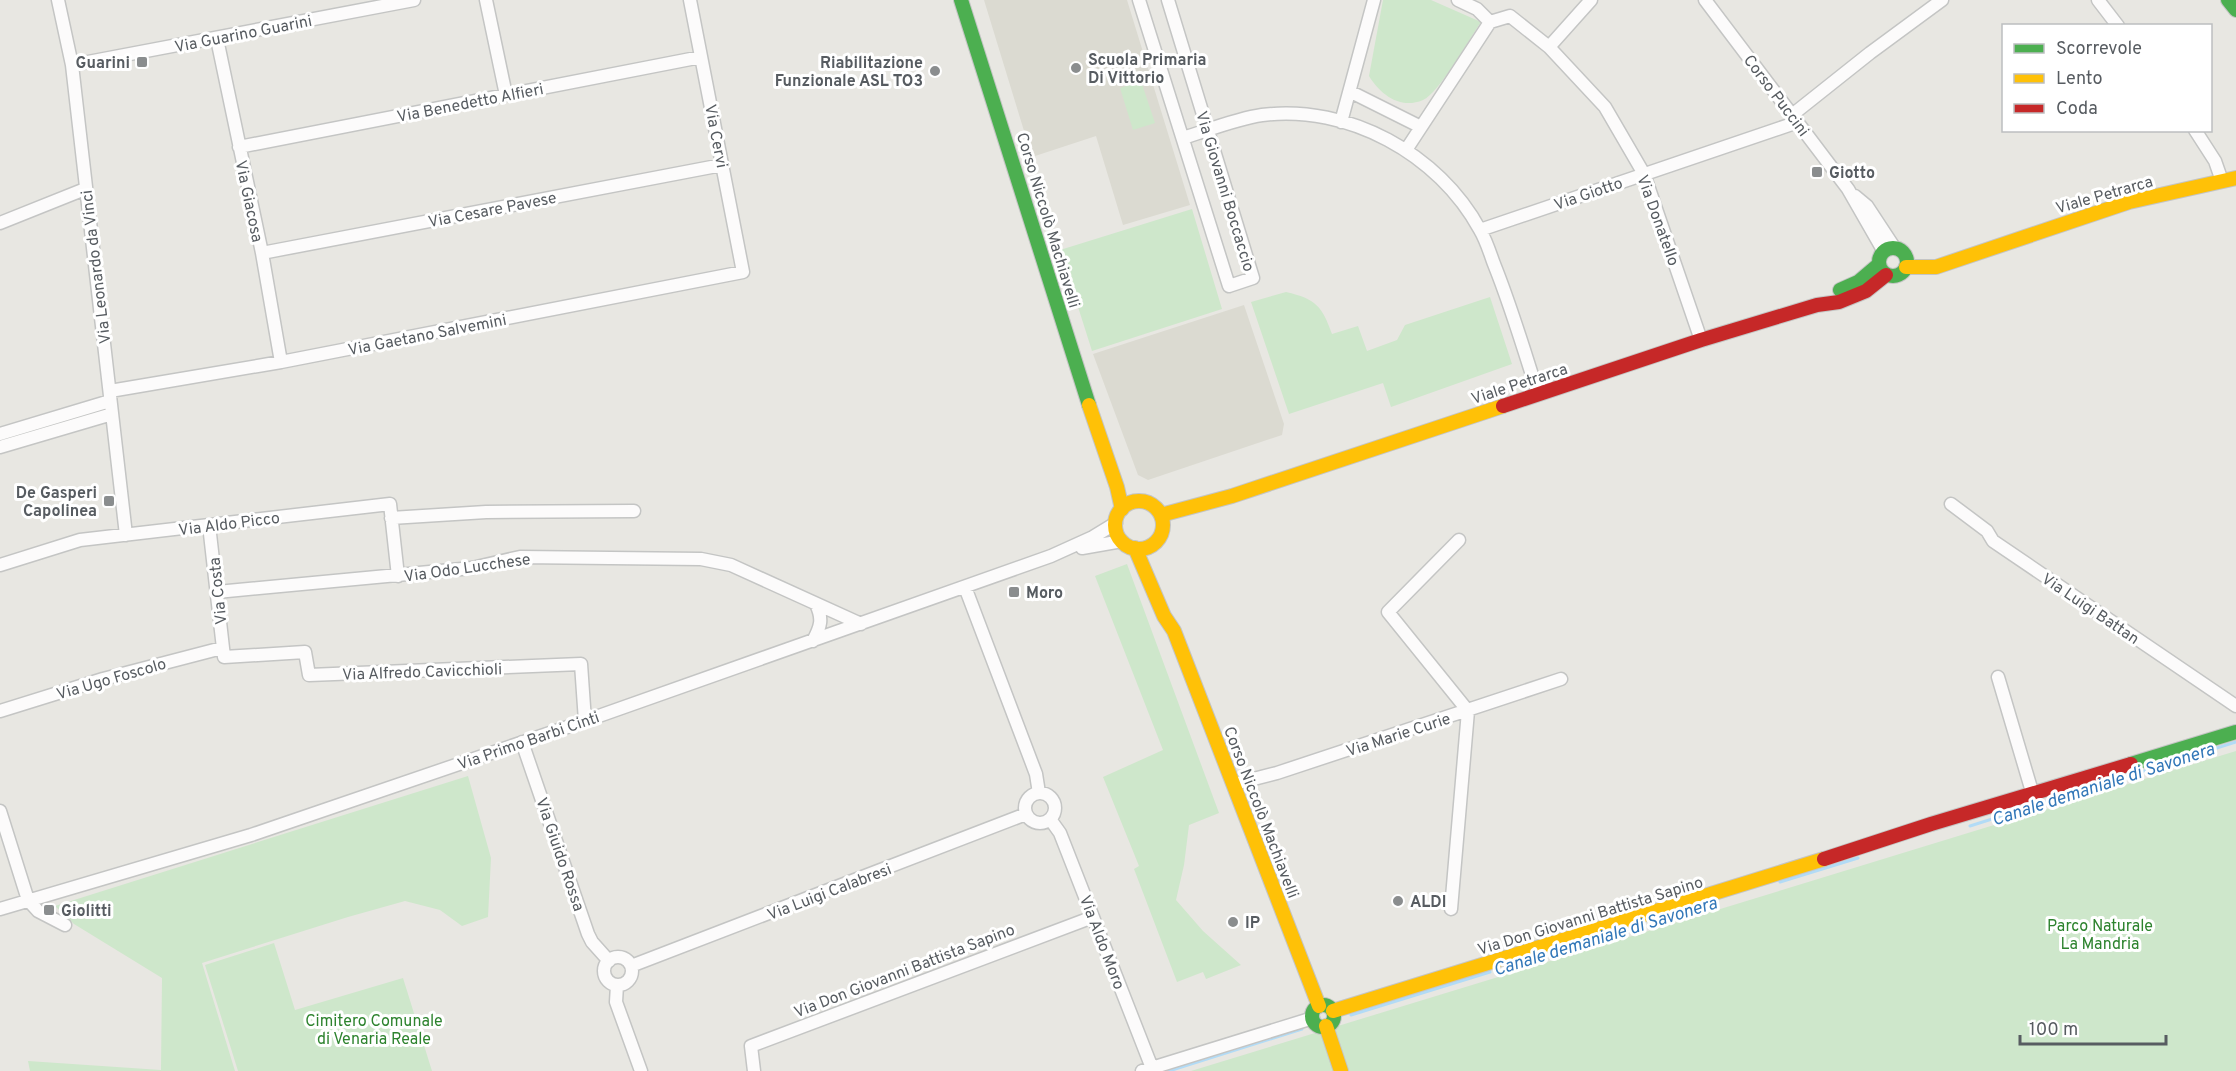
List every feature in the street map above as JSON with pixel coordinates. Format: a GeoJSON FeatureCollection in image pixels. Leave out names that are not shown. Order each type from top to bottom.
{"type":"FeatureCollection","features":[{"type":"Feature","properties":{"kind":"street","name":"Via Leonardo da Vinci"},"geometry":{"type":"LineString","coordinates":[[58,0],[72,65],[126,534]]}},
{"type":"Feature","properties":{"kind":"street","name":"Via Guarino Guarini"},"geometry":{"type":"LineString","coordinates":[[72,65],[414,0]]}},
{"type":"Feature","properties":{"kind":"street"},"geometry":{"type":"LineString","coordinates":[[486,0],[506,95]]}},
{"type":"Feature","properties":{"kind":"street","name":"Via Cervi"},"geometry":{"type":"LineString","coordinates":[[690,0],[743,272]]}},
{"type":"Feature","properties":{"kind":"street","name":"Corso Niccolò Machiavelli"},"geometry":{"type":"LineString","coordinates":[[963,0],[1092,414],[1117,487],[1122,510]]}},
{"type":"Feature","properties":{"kind":"street","name":"Via Giovanni Boccaccio"},"geometry":{"type":"LineString","coordinates":[[1139,0],[1229,286],[1253,278],[1168,0]]}},
{"type":"Feature","properties":{"kind":"street"},"geometry":{"type":"LineString","coordinates":[[1341,122],[1351,93],[1374,0]]}},
{"type":"Feature","properties":{"kind":"street"},"geometry":{"type":"LineString","coordinates":[[1406,150],[1490,22],[1479,4],[1458,0]]}},
{"type":"Feature","properties":{"kind":"street"},"geometry":{"type":"LineString","coordinates":[[1549,47],[1591,0]]}},
{"type":"Feature","properties":{"kind":"street","name":"Corso Puccini"},"geometry":{"type":"LineString","coordinates":[[1705,0],[1848,189],[1888,249]]}},
{"type":"Feature","properties":{"kind":"street"},"geometry":{"type":"LineString","coordinates":[[1795,118],[1870,52],[1942,0]]}},
{"type":"Feature","properties":{"kind":"street"},"geometry":{"type":"LineString","coordinates":[[2098,0],[2116,24]]}},
{"type":"Feature","properties":{"kind":"street"},"geometry":{"type":"LineString","coordinates":[[2228,0],[2236,10]]}},
{"type":"Feature","properties":{"kind":"street","name":"Via Donatello"},"geometry":{"type":"LineString","coordinates":[[1490,22],[1510,16],[1549,47],[1605,107],[1644,174],[1701,339]]}},
{"type":"Feature","properties":{"kind":"street","name":"Via Giacosa"},"geometry":{"type":"LineString","coordinates":[[218,39],[262,253],[281,363]]}},
{"type":"Feature","properties":{"kind":"street","name":"Via Benedetto Alfieri"},"geometry":{"type":"LineString","coordinates":[[239,147],[701,57]]}},
{"type":"Feature","properties":{"kind":"street"},"geometry":{"type":"LineString","coordinates":[[1351,93],[1421,127]]}},
{"type":"Feature","properties":{"kind":"street"},"geometry":{"type":"LineString","coordinates":[[1183,138],[1263,115],[1314,116],[1376,134],[1406,150],[1434,171],[1456,196],[1480,230],[1501,282],[1538,394]]}},
{"type":"Feature","properties":{"kind":"street","name":"Via Giotto"},"geometry":{"type":"LineString","coordinates":[[1480,230],[1644,174],[1795,118]]}},
{"type":"Feature","properties":{"kind":"street"},"geometry":{"type":"LineString","coordinates":[[2195,132],[2229,180]]}},
{"type":"Feature","properties":{"kind":"street","name":"Via Cesare Pavese"},"geometry":{"type":"LineString","coordinates":[[262,253],[722,165]]}},
{"type":"Feature","properties":{"kind":"street","name":"Viale Petrarca"},"geometry":{"type":"LineString","coordinates":[[1907,262],[1984,249],[2129,202],[2229,180]]}},
{"type":"Feature","properties":{"kind":"street"},"geometry":{"type":"LineString","coordinates":[[0,224],[85,189]]}},
{"type":"Feature","properties":{"kind":"street"},"geometry":{"type":"LineString","coordinates":[[1888,249],[1902,250],[1907,262],[1902,273],[1897,276],[1882,270],[1878,259],[1888,249]]}},
{"type":"Feature","properties":{"kind":"street","name":"Viale Petrarca"},"geometry":{"type":"LineString","coordinates":[[1162,521],[1701,339],[1817,305],[1839,302],[1866,291],[1882,270]]}},
{"type":"Feature","properties":{"kind":"street","name":"Via Gaetano Salvemini"},"geometry":{"type":"LineString","coordinates":[[110,402],[281,363],[743,272]]}},
{"type":"Feature","properties":{"kind":"street"},"geometry":{"type":"LineString","coordinates":[[0,434],[110,402]]}},
{"type":"Feature","properties":{"kind":"street"},"geometry":{"type":"LineString","coordinates":[[0,447],[110,402]]}},
{"type":"Feature","properties":{"kind":"street","name":"Corso Niccolò Machiavelli"},"geometry":{"type":"LineString","coordinates":[[1092,414],[1126,485],[1138,501]]}},
{"type":"Feature","properties":{"kind":"street"},"geometry":{"type":"LineString","coordinates":[[1138,501],[1151,505],[1162,521],[1159,538],[1152,545],[1143,549],[1135,548],[1122,541],[1118,535],[1116,523],[1126,505],[1138,501]]}},
{"type":"Feature","properties":{"kind":"street","name":"Via Aldo Picco"},"geometry":{"type":"LineString","coordinates":[[0,564],[80,540],[126,534],[390,504],[391,518]]}},
{"type":"Feature","properties":{"kind":"street","name":"Via Luigi Battan"},"geometry":{"type":"LineString","coordinates":[[1951,504],[1987,531],[1994,541],[2236,706]]}},
{"type":"Feature","properties":{"kind":"street"},"geometry":{"type":"LineString","coordinates":[[398,576],[391,518],[486,512],[634,511]]}},
{"type":"Feature","properties":{"kind":"street","name":"Via Primo Barbi Cinti"},"geometry":{"type":"LineString","coordinates":[[0,909],[251,835],[585,721],[1052,556],[1093,537],[1116,523]]}},
{"type":"Feature","properties":{"kind":"street","name":"Via Costa"},"geometry":{"type":"LineString","coordinates":[[210,525],[223,653]]}},
{"type":"Feature","properties":{"kind":"street"},"geometry":{"type":"LineString","coordinates":[[1451,909],[1468,711],[1388,612],[1459,540]]}},
{"type":"Feature","properties":{"kind":"street","name":"Via Primo Barbi Cinti"},"geometry":{"type":"LineString","coordinates":[[1052,556],[1122,541]]}},
{"type":"Feature","properties":{"kind":"street","name":"Corso Niccolò Machiavelli"},"geometry":{"type":"LineString","coordinates":[[1152,545],[1156,571],[1171,612],[1174,631]]}},
{"type":"Feature","properties":{"kind":"street","name":"Corso Niccolò Machiavelli"},"geometry":{"type":"LineString","coordinates":[[1135,548],[1164,616],[1174,631],[1234,784],[1316,1012]]}},
{"type":"Feature","properties":{"kind":"street","name":"Via Odo Lucchese"},"geometry":{"type":"LineString","coordinates":[[217,592],[472,568],[520,557],[701,559],[731,565],[816,604]]}},
{"type":"Feature","properties":{"kind":"street"},"geometry":{"type":"LineString","coordinates":[[965,588],[1036,774],[1039,793]]}},
{"type":"Feature","properties":{"kind":"street"},"geometry":{"type":"LineString","coordinates":[[816,604],[861,624]]}},
{"type":"Feature","properties":{"kind":"street"},"geometry":{"type":"LineString","coordinates":[[813,641],[821,627],[822,616],[816,604]]}},
{"type":"Feature","properties":{"kind":"street","name":"Via Alfredo Cavicchioli"},"geometry":{"type":"LineString","coordinates":[[223,653],[304,652],[309,675],[581,664],[585,721]]}},
{"type":"Feature","properties":{"kind":"street","name":"Via Ugo Foscolo"},"geometry":{"type":"LineString","coordinates":[[0,711],[103,679],[223,653]]}},
{"type":"Feature","properties":{"kind":"street"},"geometry":{"type":"LineString","coordinates":[[1998,676],[2034,795]]}},
{"type":"Feature","properties":{"kind":"street","name":"Via Marie Curie"},"geometry":{"type":"LineString","coordinates":[[1234,784],[1277,773],[1561,679]]}},
{"type":"Feature","properties":{"kind":"street","name":"Via Don Giovanni Battista Sapino"},"geometry":{"type":"LineString","coordinates":[[1332,1011],[1728,890],[1935,823],[2034,795],[2236,732]]}},
{"type":"Feature","properties":{"kind":"street","name":"Via Giuido Rossa"},"geometry":{"type":"LineString","coordinates":[[522,742],[588,934],[609,961]]}},
{"type":"Feature","properties":{"kind":"street"},"geometry":{"type":"LineString","coordinates":[[1039,793],[1048,795],[1054,802],[1055,811],[1050,819],[1037,822],[1026,814],[1027,800],[1030,796],[1039,793]]}},
{"type":"Feature","properties":{"kind":"street","name":"Via Don Giovanni Battista Sapino"},"geometry":{"type":"LineString","coordinates":[[1856,849],[1920,835],[1958,823],[2006,803]]}},
{"type":"Feature","properties":{"kind":"street"},"geometry":{"type":"LineString","coordinates":[[0,811],[28,900],[38,911],[65,925]]}},
{"type":"Feature","properties":{"kind":"street","name":"Via Luigi Calabresi"},"geometry":{"type":"LineString","coordinates":[[631,966],[1026,814]]}},
{"type":"Feature","properties":{"kind":"street","name":"Via Aldo Moro"},"geometry":{"type":"LineString","coordinates":[[1050,819],[1060,833],[1093,917],[1147,1070]]}},
{"type":"Feature","properties":{"kind":"street","name":"Via Don Giovanni Battista Sapino"},"geometry":{"type":"LineString","coordinates":[[754,1071],[751,1046],[1093,917]]}},
{"type":"Feature","properties":{"kind":"street"},"geometry":{"type":"LineString","coordinates":[[621,958],[631,966],[632,975],[626,983],[617,985],[606,978],[605,969],[609,961],[621,958]]}},
{"type":"Feature","properties":{"kind":"street"},"geometry":{"type":"LineString","coordinates":[[617,985],[616,1002],[642,1071]]}},
{"type":"Feature","properties":{"kind":"street"},"geometry":{"type":"LineString","coordinates":[[1147,1070],[1328,1006],[1333,1018],[1326,1026],[1319,1026],[1316,1012]]}},
{"type":"Feature","properties":{"kind":"street"},"geometry":{"type":"LineString","coordinates":[[1326,1026],[1341,1071]]}},
{"type":"Feature","properties":{"kind":"shaded area","name":"Scuola Primaria Di Vittorio"},"geometry":{"type":"Polygon","coordinates":[[[984,0],[1127,0],[1190,205],[1123,225],[1096,136],[1032,157],[984,0]]]}},
{"type":"Feature","properties":{"kind":"shaded area"},"geometry":{"type":"Polygon","coordinates":[[[1244,305],[1284,424],[1282,435],[1148,480],[1138,475],[1093,354],[1244,305]]]}},
{"type":"Feature","properties":{"kind":"green space"},"geometry":{"type":"Polygon","coordinates":[[[1383,0],[1431,0],[1481,22],[1437,87],[1430,95],[1415,103],[1399,102],[1385,94],[1369,76],[1383,0]]]}},
{"type":"Feature","properties":{"kind":"green space"},"geometry":{"type":"Polygon","coordinates":[[[1141,81],[1155,123],[1133,130],[1120,88],[1141,81]]]}},
{"type":"Feature","properties":{"kind":"green space"},"geometry":{"type":"Polygon","coordinates":[[[1192,209],[1222,309],[1092,351],[1060,250],[1192,209]]]}},
{"type":"Feature","properties":{"kind":"green space"},"geometry":{"type":"Polygon","coordinates":[[[1286,292],[1316,305],[1325,317],[1332,334],[1358,326],[1367,351],[1397,340],[1405,325],[1490,297],[1512,364],[1391,407],[1383,383],[1289,414],[1251,302],[1286,292]]]}},
{"type":"Feature","properties":{"kind":"green space"},"geometry":{"type":"Polygon","coordinates":[[[1127,564],[1219,813],[1189,825],[1184,865],[1176,900],[1203,931],[1241,965],[1206,979],[1203,972],[1177,982],[1134,869],[1139,866],[1103,777],[1163,750],[1095,576],[1127,564]]]}},
{"type":"Feature","properties":{"kind":"green space","name":"Parco Naturale La Mandria"},"geometry":{"type":"Polygon","coordinates":[[[2236,751],[2236,1071],[1191,1071],[2236,751]]]}},
{"type":"Feature","properties":{"kind":"green space"},"geometry":{"type":"Polygon","coordinates":[[[468,776],[491,858],[488,917],[462,926],[440,910],[405,901],[202,963],[235,1071],[30,1071],[28,1061],[161,1070],[162,978],[74,924],[55,906],[468,776]]]}},
{"type":"Feature","properties":{"kind":"green space","name":"Cimitero Comunale di Venaria Reale"},"geometry":{"type":"Polygon","coordinates":[[[274,943],[295,1010],[403,978],[432,1071],[238,1071],[205,965],[274,943]]]}},
{"type":"Feature","properties":{"kind":"waterway","name":"Canale demaniale di Savonera"},"geometry":{"type":"LineString","coordinates":[[1970,826],[2236,742]]}},
{"type":"Feature","properties":{"kind":"waterway","name":"Canale demaniale di Savonera"},"geometry":{"type":"LineString","coordinates":[[1780,882],[1858,858]]}},
{"type":"Feature","properties":{"kind":"waterway","name":"Canale demaniale di Savonera"},"geometry":{"type":"LineString","coordinates":[[1351,1015],[1490,972]]}},
{"type":"Feature","properties":{"kind":"waterway","name":"Canale demaniale di Savonera"},"geometry":{"type":"LineString","coordinates":[[1169,1071],[1302,1029]]}},
{"type":"Feature","properties":{"kind":"traffic: fast"},"geometry":{"type":"LineString","coordinates":[[961,0],[1089,405]]}},
{"type":"Feature","properties":{"kind":"traffic: fast"},"geometry":{"type":"LineString","coordinates":[[2228,0],[2236,10]]}},
{"type":"Feature","properties":{"kind":"traffic: fast"},"geometry":{"type":"LineString","coordinates":[[1893,248],[1903,252],[1907,262],[1903,272],[1893,276],[1883,272],[1879,262],[1883,252],[1893,248]]}},
{"type":"Feature","properties":{"kind":"traffic: fast"},"geometry":{"type":"LineString","coordinates":[[1840,290],[1858,282],[1878,265]]}},
{"type":"Feature","properties":{"kind":"traffic: fast"},"geometry":{"type":"LineString","coordinates":[[2131,764],[2236,732]]}},
{"type":"Feature","properties":{"kind":"traffic: fast"},"geometry":{"type":"LineString","coordinates":[[1323,1005],[1333,1012],[1334,1016],[1327,1026],[1323,1027],[1313,1020],[1312,1016],[1319,1006],[1323,1005]]}},
{"type":"Feature","properties":{"kind":"traffic: slow"},"geometry":{"type":"LineString","coordinates":[[1906,267],[1936,267],[2129,202],[2236,178]]}},
{"type":"Feature","properties":{"kind":"traffic: slow"},"geometry":{"type":"LineString","coordinates":[[1089,405],[1117,487],[1122,509]]}},
{"type":"Feature","properties":{"kind":"traffic: slow"},"geometry":{"type":"LineString","coordinates":[[1161,515],[1232,496],[1503,406]]}},
{"type":"Feature","properties":{"kind":"traffic: slow"},"geometry":{"type":"LineString","coordinates":[[1139,501],[1156,508],[1163,525],[1156,542],[1139,549],[1122,542],[1115,525],[1122,508],[1139,501]]}},
{"type":"Feature","properties":{"kind":"traffic: slow"},"geometry":{"type":"LineString","coordinates":[[1135,548],[1164,616],[1174,631],[1319,1006]]}},
{"type":"Feature","properties":{"kind":"traffic: slow"},"geometry":{"type":"LineString","coordinates":[[1333,1011],[1824,859]]}},
{"type":"Feature","properties":{"kind":"traffic: slow"},"geometry":{"type":"LineString","coordinates":[[1326,1026],[1341,1071]]}},
{"type":"Feature","properties":{"kind":"traffic: jam"},"geometry":{"type":"LineString","coordinates":[[1503,406],[1701,340],[1817,305],[1839,302],[1866,291],[1886,275]]}},
{"type":"Feature","properties":{"kind":"traffic: jam"},"geometry":{"type":"LineString","coordinates":[[1824,859],[1931,824],[2131,764]]}},
{"type":"Feature","properties":{"kind":"place","name":"Guarini"},"geometry":{"type":"Point","coordinates":[142,62]}},
{"type":"Feature","properties":{"kind":"place","name":"Scuola Primaria Di Vittorio"},"geometry":{"type":"Point","coordinates":[1076,68]}},
{"type":"Feature","properties":{"kind":"place","name":"Riabilitazione Funzionale ASL TO3"},"geometry":{"type":"Point","coordinates":[935,71]}},
{"type":"Feature","properties":{"kind":"place","name":"Giotto"},"geometry":{"type":"Point","coordinates":[1817,172]}},
{"type":"Feature","properties":{"kind":"place","name":"De Gasperi Capolinea"},"geometry":{"type":"Point","coordinates":[109,501]}},
{"type":"Feature","properties":{"kind":"place","name":"Moro"},"geometry":{"type":"Point","coordinates":[1014,592]}},
{"type":"Feature","properties":{"kind":"place","name":"ALDI"},"geometry":{"type":"Point","coordinates":[1398,901]}},
{"type":"Feature","properties":{"kind":"place","name":"Giolitti"},"geometry":{"type":"Point","coordinates":[49,910]}},
{"type":"Feature","properties":{"kind":"place","name":"IP"},"geometry":{"type":"Point","coordinates":[1233,922]}}]}
